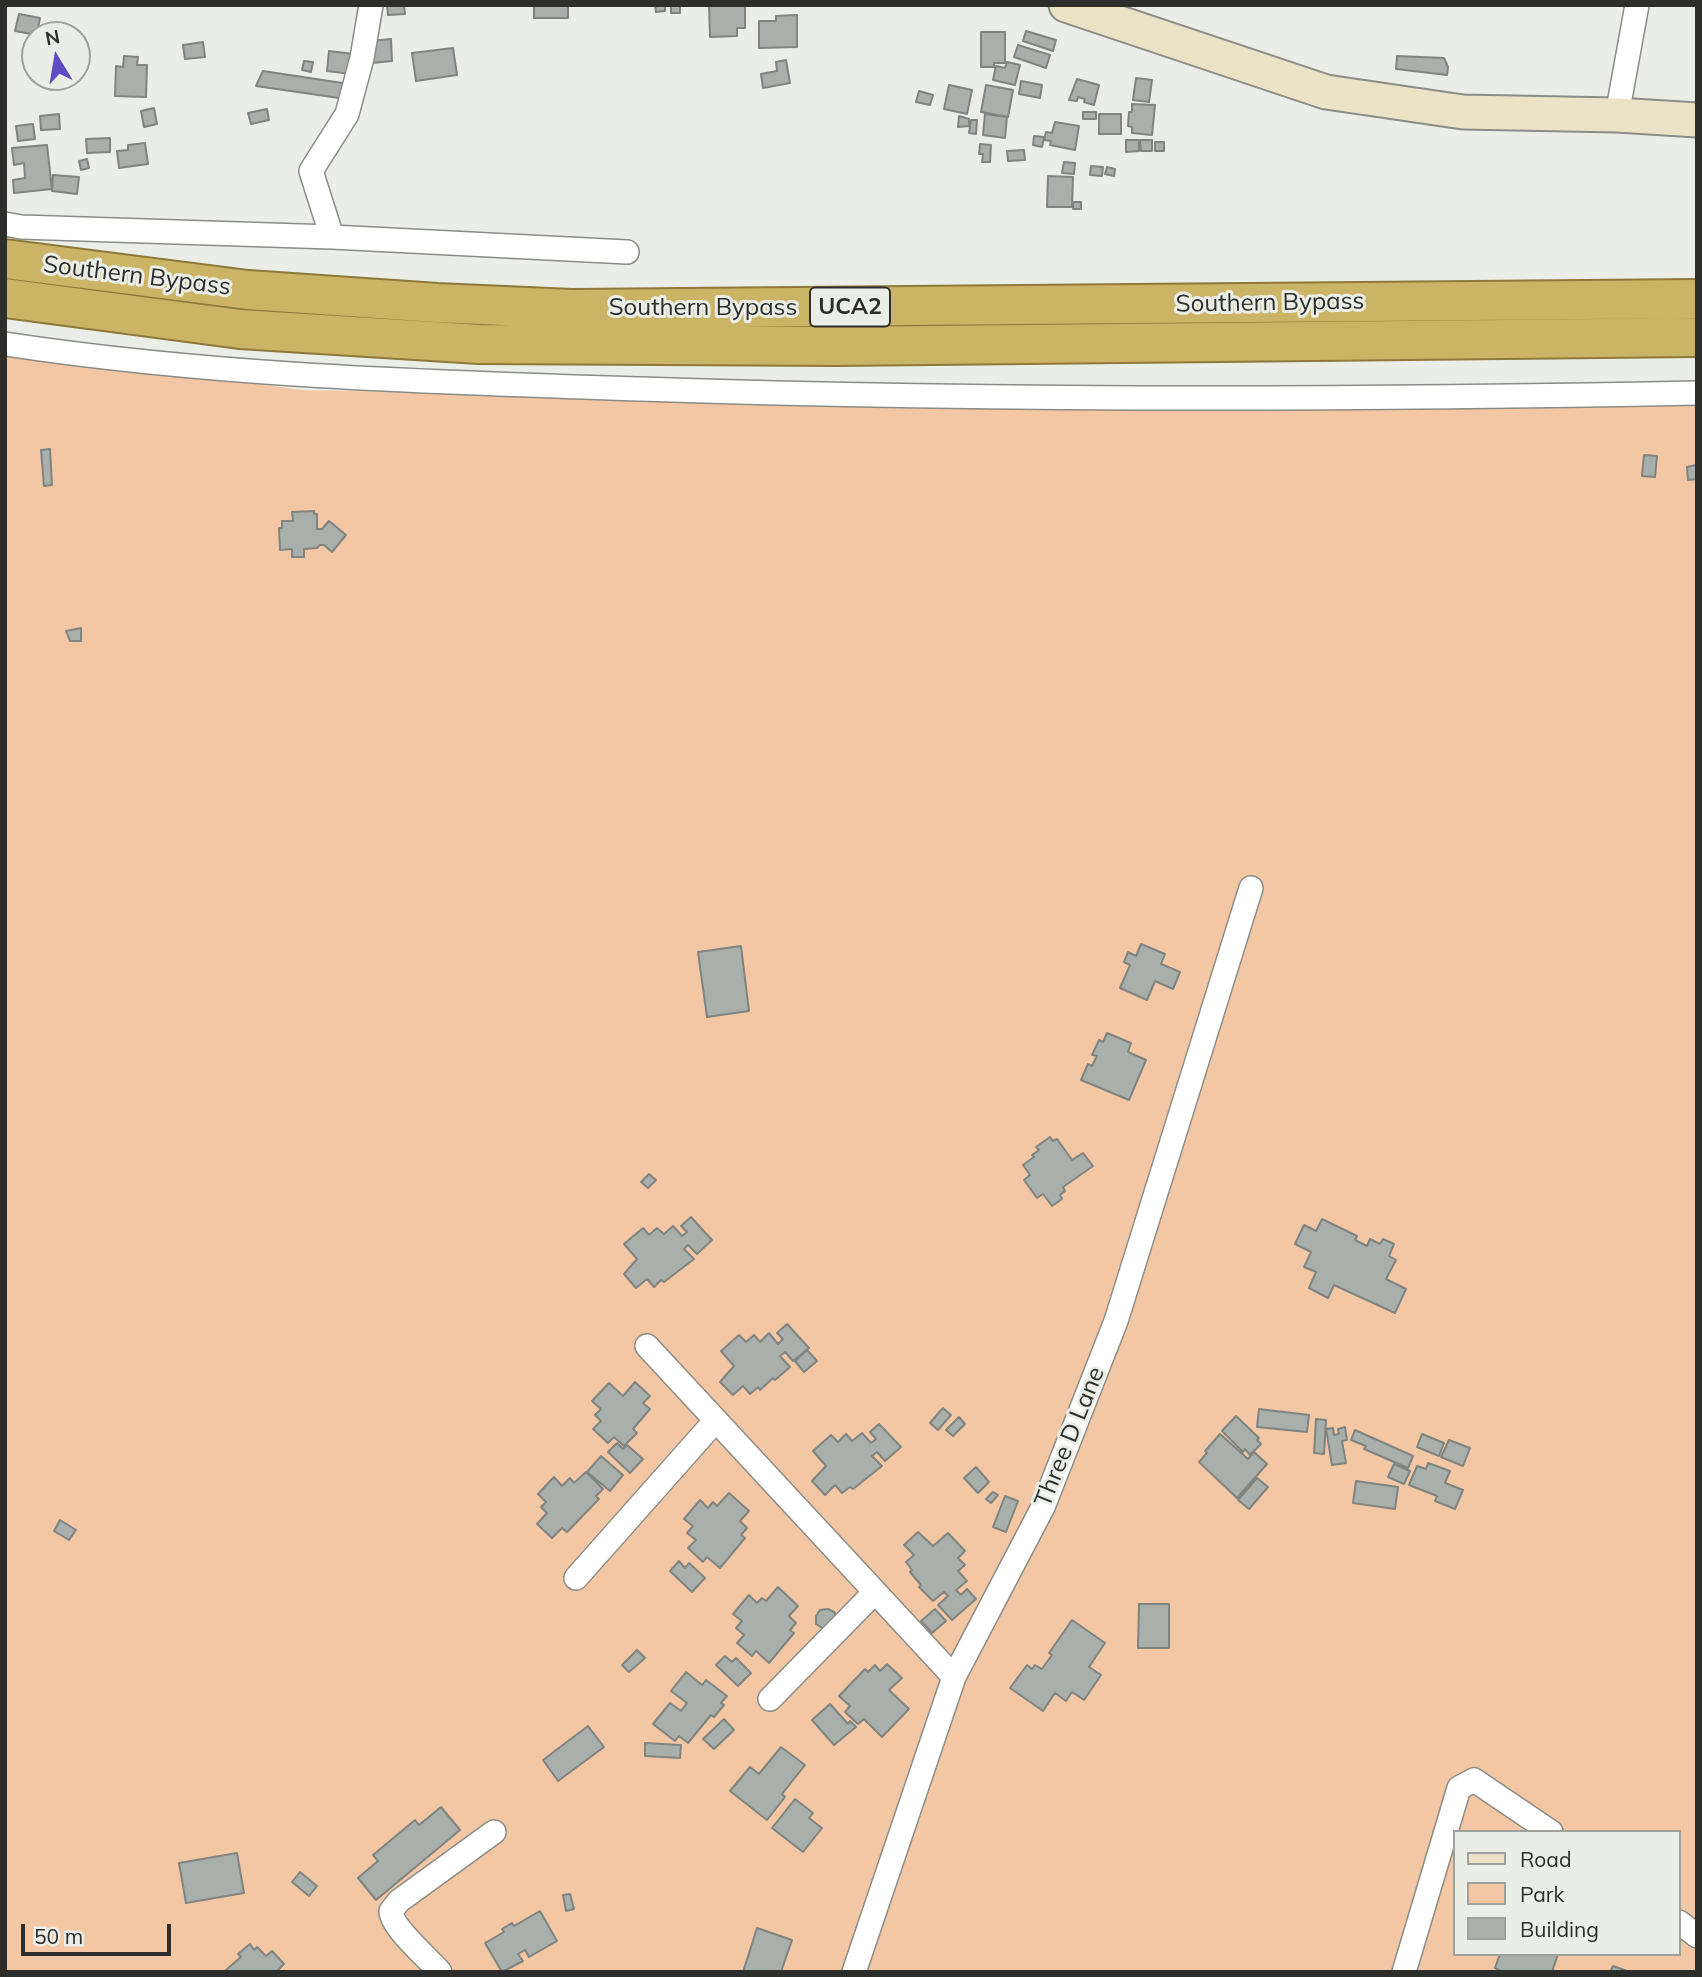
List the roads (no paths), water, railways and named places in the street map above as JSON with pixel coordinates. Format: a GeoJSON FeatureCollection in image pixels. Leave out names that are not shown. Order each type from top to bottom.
{"type":"FeatureCollection","features":[{"type":"Feature","properties":{"kind":"highway","name":"Southern Bypass"},"geometry":{"type":"LineString","coordinates":[[5,259],[248,290],[572,309],[1697,299]]}},
{"type":"Feature","properties":{"kind":"highway","name":"Southern Bypass"},"geometry":{"type":"LineString","coordinates":[[5,298],[240,329],[479,344],[836,346],[1697,337]]}},
{"type":"Feature","properties":{"kind":"main road"},"geometry":{"type":"LineString","coordinates":[[1066,5],[1326,92],[1463,112],[1617,115],[1697,120]]}},
{"type":"Feature","properties":{"kind":"street"},"geometry":{"type":"LineString","coordinates":[[332,237],[311,171],[347,114],[362,58],[370,5]]}},
{"type":"Feature","properties":{"kind":"street"},"geometry":{"type":"LineString","coordinates":[[1617,115],[1637,5]]}},
{"type":"Feature","properties":{"kind":"street"},"geometry":{"type":"LineString","coordinates":[[5,224],[21,227],[332,237],[627,252]]}},
{"type":"Feature","properties":{"kind":"street"},"geometry":{"type":"LineString","coordinates":[[5,344],[103,359],[330,376],[842,396],[1166,400],[1697,393]]}},
{"type":"Feature","properties":{"kind":"street","name":"Three D Lane"},"geometry":{"type":"LineString","coordinates":[[854,1972],[954,1677],[1043,1507],[1115,1321],[1251,888]]}},
{"type":"Feature","properties":{"kind":"street"},"geometry":{"type":"LineString","coordinates":[[647,1346],[954,1677]]}},
{"type":"Feature","properties":{"kind":"street"},"geometry":{"type":"LineString","coordinates":[[576,1578],[716,1420]]}},
{"type":"Feature","properties":{"kind":"street"},"geometry":{"type":"LineString","coordinates":[[770,1699],[875,1592]]}},
{"type":"Feature","properties":{"kind":"street"},"geometry":{"type":"LineString","coordinates":[[1404,1972],[1459,1788],[1474,1780],[1548,1830]]}},
{"type":"Feature","properties":{"kind":"street"},"geometry":{"type":"LineString","coordinates":[[440,1972],[398,1929],[391,1918],[391,1911],[399,1901],[494,1832]]}},
{"type":"Feature","properties":{"kind":"street"},"geometry":{"type":"LineString","coordinates":[[1681,1924],[1697,1936]]}}]}
